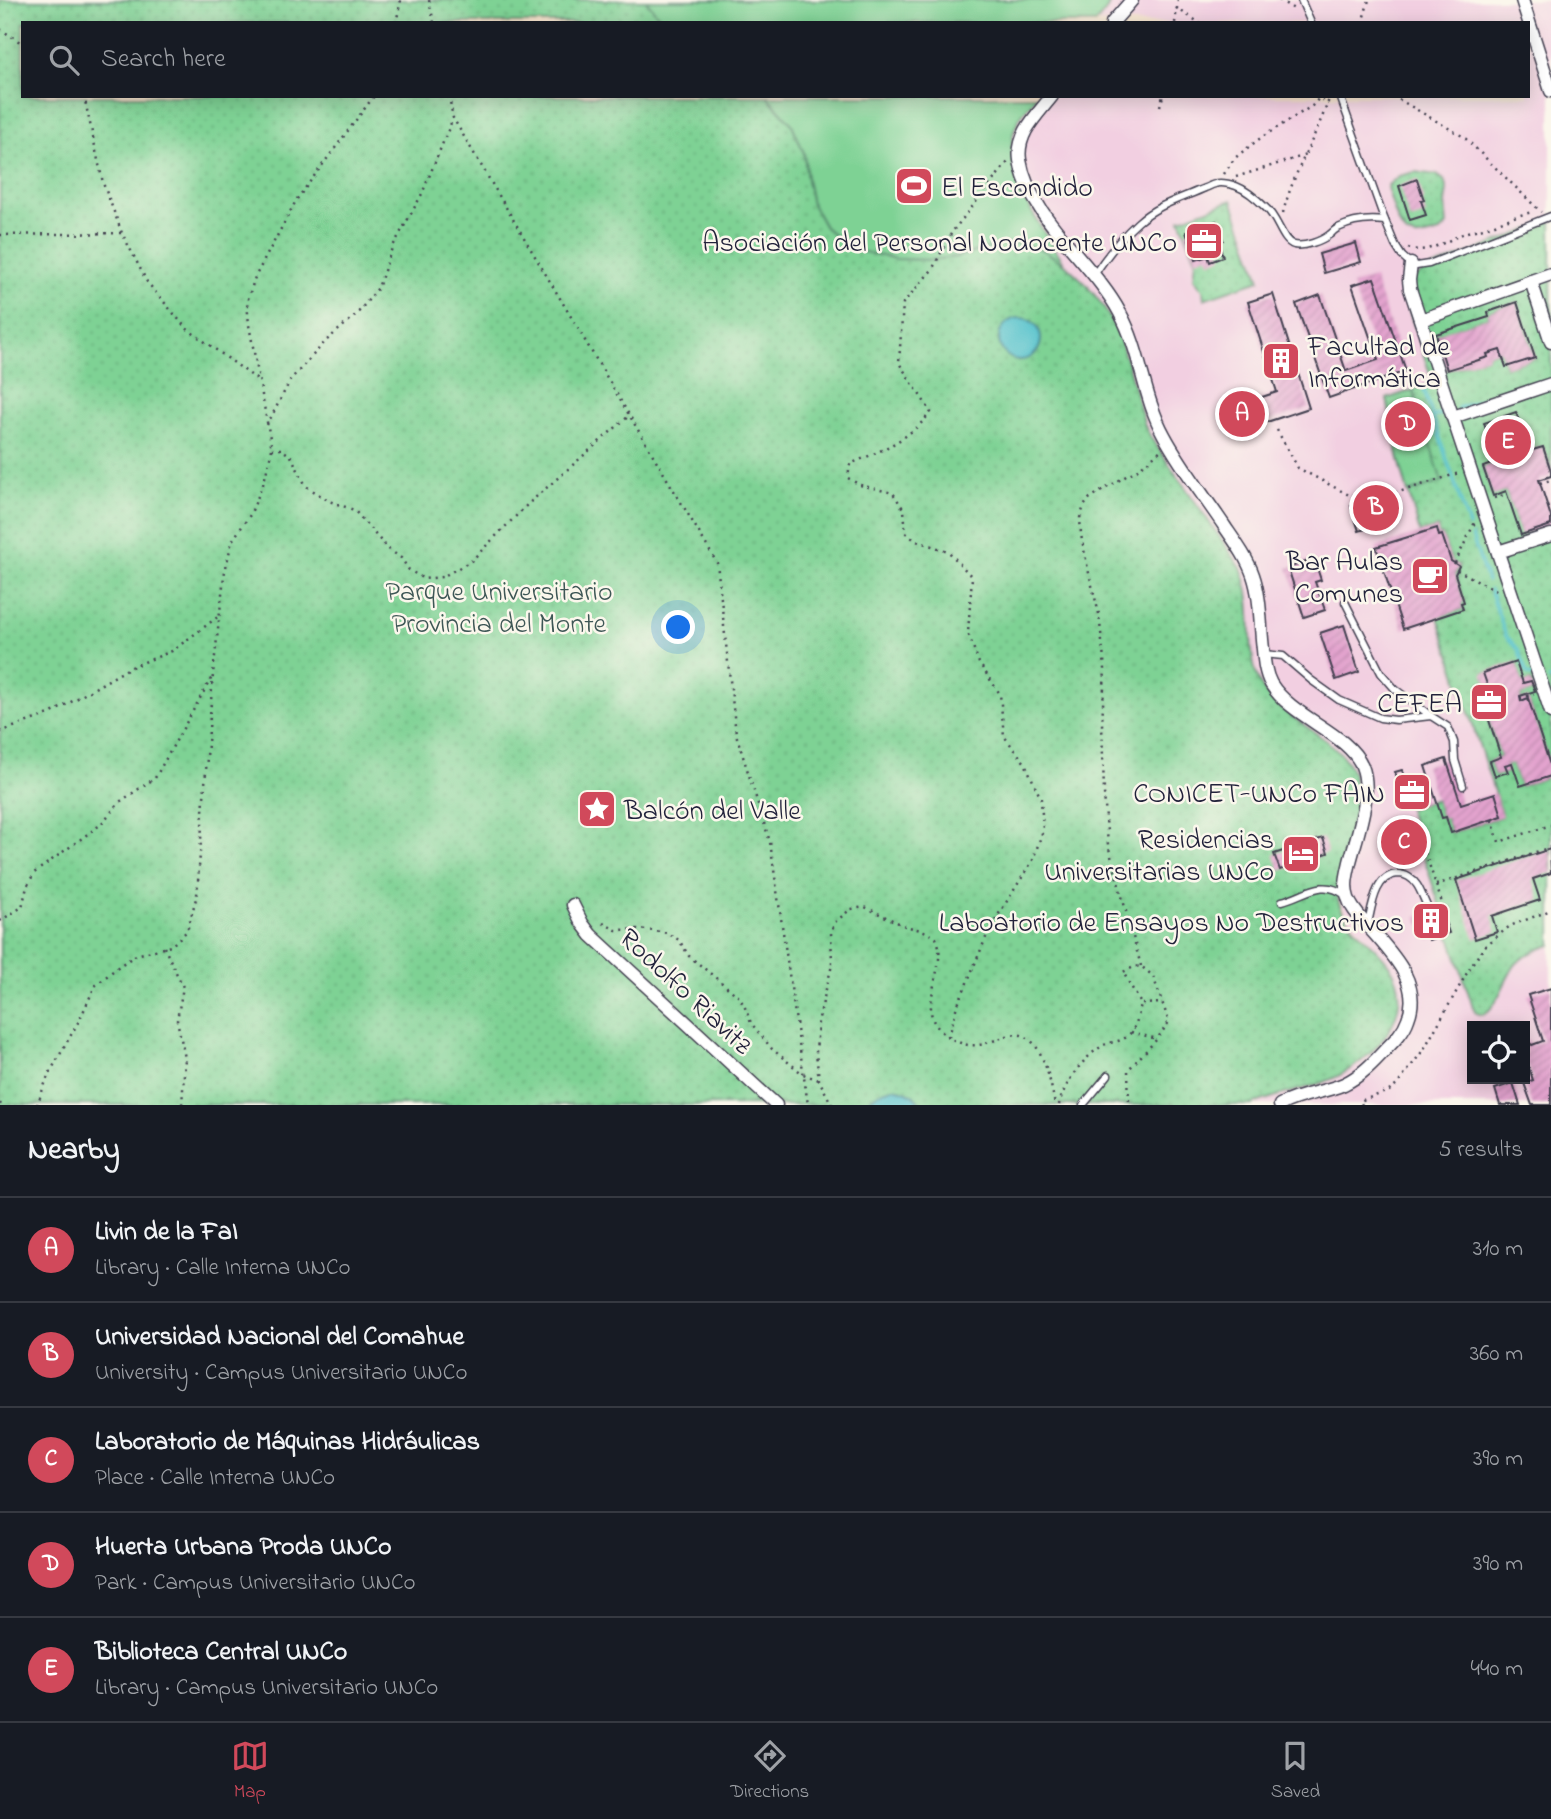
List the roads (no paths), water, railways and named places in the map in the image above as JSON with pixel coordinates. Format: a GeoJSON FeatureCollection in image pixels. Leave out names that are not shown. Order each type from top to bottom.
{"type":"FeatureCollection","features":[{"type":"Feature","properties":{"kind":"street"},"geometry":{"type":"LineString","coordinates":[[1114,21],[1132,0]]}},
{"type":"Feature","properties":{"kind":"street"},"geometry":{"type":"LineString","coordinates":[[1522,0],[1529,21]]}},
{"type":"Feature","properties":{"kind":"street"},"geometry":{"type":"LineString","coordinates":[[1530,25],[1551,91]]}},
{"type":"Feature","properties":{"kind":"street"},"geometry":{"type":"LineString","coordinates":[[1050,98],[1026,129],[1019,148],[1023,173],[1030,190],[1052,225],[1114,301],[1122,315],[1156,420],[1168,444],[1249,566],[1256,588],[1266,672],[1275,690],[1301,714],[1346,745],[1359,760],[1363,770],[1367,790],[1346,877],[1347,896],[1357,914],[1397,960],[1407,978],[1412,997],[1411,1009],[1404,1029],[1372,1064],[1354,1079],[1280,1105]]}},
{"type":"Feature","properties":{"kind":"street"},"geometry":{"type":"LineString","coordinates":[[1411,264],[1409,284],[1551,712]]}},
{"type":"Feature","properties":{"kind":"street"},"geometry":{"type":"LineString","coordinates":[[1421,320],[1551,274]]}},
{"type":"Feature","properties":{"kind":"street"},"geometry":{"type":"LineString","coordinates":[[1531,281],[1551,342]]}},
{"type":"Feature","properties":{"kind":"street"},"geometry":{"type":"LineString","coordinates":[[1453,417],[1551,384]]}},
{"type":"Feature","properties":{"kind":"street"},"geometry":{"type":"LineString","coordinates":[[1498,552],[1551,535]]}},
{"type":"Feature","properties":{"kind":"street","name":"Rodolfo Riavitz"},"geometry":{"type":"LineString","coordinates":[[573,905],[591,935],[776,1105]]}},
{"type":"Feature","properties":{"kind":"lane"},"geometry":{"type":"LineString","coordinates":[[1301,0],[1310,21]]}},
{"type":"Feature","properties":{"kind":"lane"},"geometry":{"type":"LineString","coordinates":[[1341,98],[1392,239],[1402,256],[1411,264],[1429,264],[1549,216]]}},
{"type":"Feature","properties":{"kind":"lane"},"geometry":{"type":"LineString","coordinates":[[1094,275],[1139,221],[1157,209],[1216,183],[1244,190],[1269,210],[1289,244],[1306,244],[1319,240],[1336,229],[1355,222],[1385,221]]}},
{"type":"Feature","properties":{"kind":"lane"},"geometry":{"type":"LineString","coordinates":[[1345,602],[1381,673],[1395,689],[1448,727],[1464,786]]}},
{"type":"Feature","properties":{"kind":"lane"},"geometry":{"type":"LineString","coordinates":[[1264,653],[1283,656],[1339,700],[1380,718],[1396,720],[1431,716]]}},
{"type":"Feature","properties":{"kind":"lane"},"geometry":{"type":"LineString","coordinates":[[1367,926],[1380,884],[1394,875],[1406,875],[1417,884],[1427,906]]}},
{"type":"Feature","properties":{"kind":"lane"},"geometry":{"type":"LineString","coordinates":[[1282,901],[1314,888],[1337,888],[1347,896]]}},
{"type":"Feature","properties":{"kind":"lane"},"geometry":{"type":"LineString","coordinates":[[1083,1105],[1108,1075]]}},
{"type":"Feature","properties":{"kind":"water"},"geometry":{"type":"Polygon","coordinates":[[[1020,318],[1035,324],[1041,339],[1035,354],[1020,360],[1005,354],[999,339],[1005,324],[1020,318]]]}},
{"type":"Feature","properties":{"kind":"water"},"geometry":{"type":"Polygon","coordinates":[[[893,1088],[909,1093],[921,1105],[866,1105],[878,1093],[893,1088]]]}},
{"type":"Feature","properties":{"kind":"waterway"},"geometry":{"type":"LineString","coordinates":[[1458,408],[1529,385]]}},
{"type":"Feature","properties":{"kind":"waterway"},"geometry":{"type":"LineString","coordinates":[[1423,387],[1469,526]]}},
{"type":"Feature","properties":{"kind":"waterway"},"geometry":{"type":"LineString","coordinates":[[1433,417],[1444,413]]}},
{"type":"Feature","properties":{"kind":"waterway"},"geometry":{"type":"LineString","coordinates":[[1472,536],[1487,581]]}},
{"type":"Feature","properties":{"kind":"waterway"},"geometry":{"type":"LineString","coordinates":[[1490,590],[1506,636],[1518,649],[1527,674],[1532,676]]}},
{"type":"Feature","properties":{"kind":"place","name":"El Escondido"},"geometry":{"type":"Point","coordinates":[914,186]}},
{"type":"Feature","properties":{"kind":"place","name":"Asociación del Personal Nodocente UNCo"},"geometry":{"type":"Point","coordinates":[1204,241]}},
{"type":"Feature","properties":{"kind":"place","name":"Facultad de Informática"},"geometry":{"type":"Point","coordinates":[1281,361]}},
{"type":"Feature","properties":{"kind":"place","name":"Livin de la FaI"},"geometry":{"type":"Point","coordinates":[1242,414]}},
{"type":"Feature","properties":{"kind":"place","name":"Huerta Urbana Proda UNCo"},"geometry":{"type":"Point","coordinates":[1408,424]}},
{"type":"Feature","properties":{"kind":"place","name":"Biblioteca Central UNCo"},"geometry":{"type":"Point","coordinates":[1508,442]}},
{"type":"Feature","properties":{"kind":"place","name":"Universidad Nacional del Comahue"},"geometry":{"type":"Point","coordinates":[1376,508]}},
{"type":"Feature","properties":{"kind":"place","name":"Bar Aulas Comunes"},"geometry":{"type":"Point","coordinates":[1430,576]}},
{"type":"Feature","properties":{"kind":"place","name":"CEFEA"},"geometry":{"type":"Point","coordinates":[1489,702]}},
{"type":"Feature","properties":{"kind":"place","name":"CONICET-UNCo FAIN"},"geometry":{"type":"Point","coordinates":[1412,792]}},
{"type":"Feature","properties":{"kind":"place","name":"Balcón del Valle"},"geometry":{"type":"Point","coordinates":[597,809]}},
{"type":"Feature","properties":{"kind":"place","name":"Laboratorio de Máquinas Hidráulicas"},"geometry":{"type":"Point","coordinates":[1404,842]}},
{"type":"Feature","properties":{"kind":"place","name":"Residencias Universitarias UNCo"},"geometry":{"type":"Point","coordinates":[1301,854]}},
{"type":"Feature","properties":{"kind":"place","name":"Laboatorio de Ensayos No Destructivos"},"geometry":{"type":"Point","coordinates":[1431,921]}},
{"type":"Feature","properties":{"kind":"park label","name":"Parque Universitario Provincia del Monte"},"geometry":{"type":"Point","coordinates":[499,606]}}]}
